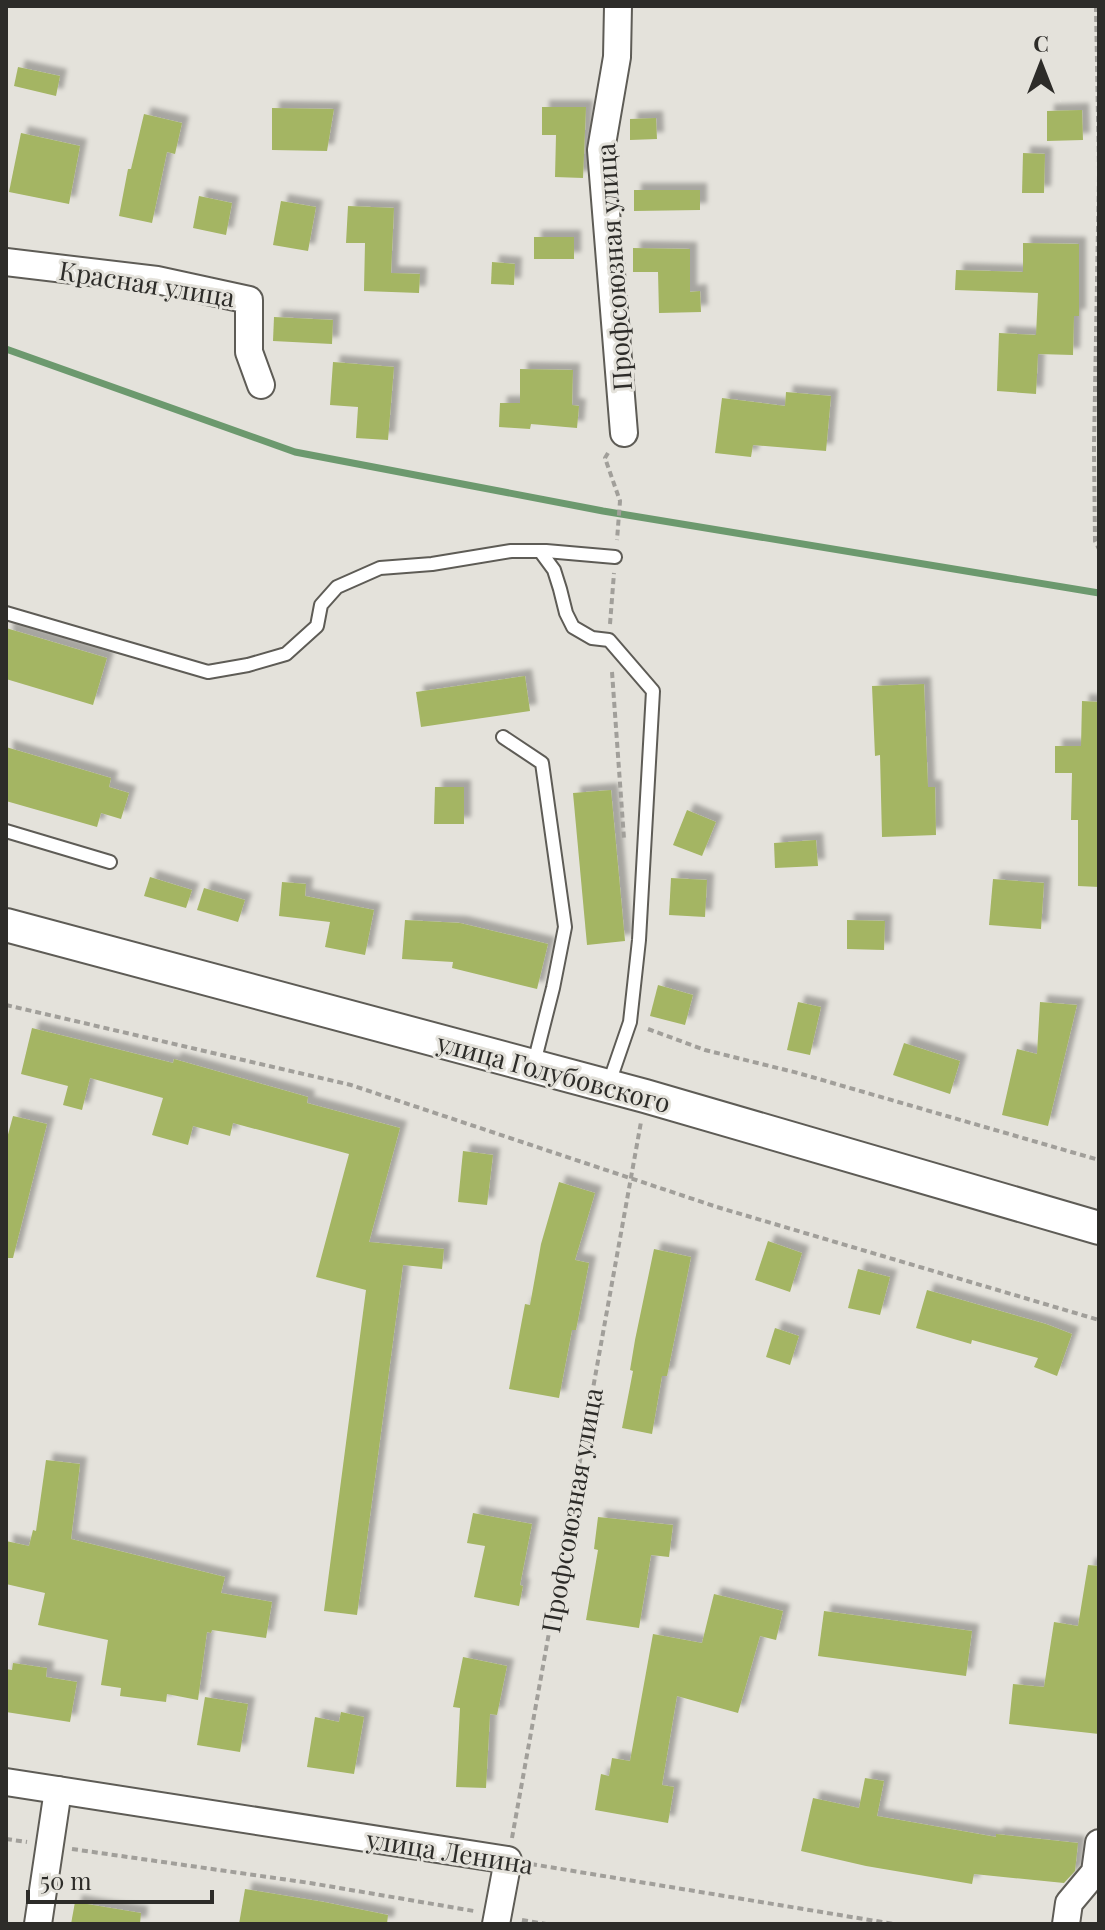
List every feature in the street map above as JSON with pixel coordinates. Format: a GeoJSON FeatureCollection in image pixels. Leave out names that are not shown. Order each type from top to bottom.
{"type":"FeatureCollection","features":[{"type":"Feature","properties":{"kind":"street","name":"Профсоюзная улица"},"geometry":{"type":"LineString","coordinates":[[618,6],[617,57],[601,150],[624,433]]}},
{"type":"Feature","properties":{"kind":"street","name":"Красная улица"},"geometry":{"type":"LineString","coordinates":[[6,262],[157,280],[249,300],[249,352],[261,385]]}},
{"type":"Feature","properties":{"kind":"street","name":"улица Голубовского"},"geometry":{"type":"LineString","coordinates":[[6,925],[645,1096],[1099,1228]]}},
{"type":"Feature","properties":{"kind":"street","name":"улица Ленина"},"geometry":{"type":"LineString","coordinates":[[6,1782],[508,1860]]}},
{"type":"Feature","properties":{"kind":"street"},"geometry":{"type":"LineString","coordinates":[[38,1924],[58,1790]]}},
{"type":"Feature","properties":{"kind":"street"},"geometry":{"type":"LineString","coordinates":[[1066,1924],[1069,1903],[1095,1872],[1099,1843]]}},
{"type":"Feature","properties":{"kind":"street"},"geometry":{"type":"LineString","coordinates":[[496,1920],[508,1860]]}},
{"type":"Feature","properties":{"kind":"lane"},"geometry":{"type":"LineString","coordinates":[[6,613],[208,672],[286,654],[317,626],[321,605],[337,587],[380,568],[432,564],[511,551],[615,557]]}},
{"type":"Feature","properties":{"kind":"lane"},"geometry":{"type":"LineString","coordinates":[[540,551],[554,570],[573,627],[592,638],[609,640],[653,691],[639,940],[630,1022],[608,1087]]}},
{"type":"Feature","properties":{"kind":"lane"},"geometry":{"type":"LineString","coordinates":[[503,737],[542,763],[565,927],[533,1067]]}},
{"type":"Feature","properties":{"kind":"lane"},"geometry":{"type":"LineString","coordinates":[[6,831],[110,862]]}},
{"type":"Feature","properties":{"kind":"path"},"geometry":{"type":"LineString","coordinates":[[1096,6],[1099,173],[1094,447],[1095,541],[1099,549]]}},
{"type":"Feature","properties":{"kind":"path"},"geometry":{"type":"LineString","coordinates":[[624,433],[605,458],[620,501],[609,640],[624,839]]}},
{"type":"Feature","properties":{"kind":"path"},"geometry":{"type":"LineString","coordinates":[[6,1005],[351,1085],[717,1207],[1099,1320]]}},
{"type":"Feature","properties":{"kind":"path"},"geometry":{"type":"LineString","coordinates":[[630,1022],[705,1050],[843,1086],[1099,1160]]}},
{"type":"Feature","properties":{"kind":"path","name":"Профсоюзная улица"},"geometry":{"type":"LineString","coordinates":[[508,1860],[645,1096]]}},
{"type":"Feature","properties":{"kind":"path"},"geometry":{"type":"LineString","coordinates":[[50,1846],[310,1883],[496,1920]]}},
{"type":"Feature","properties":{"kind":"path","name":"улица Ленина"},"geometry":{"type":"LineString","coordinates":[[508,1860],[894,1924]]}},
{"type":"Feature","properties":{"kind":"building"},"geometry":{"type":"Polygon","coordinates":[[[18,67],[60,76],[56,96],[14,86],[18,67]]]}},
{"type":"Feature","properties":{"kind":"building"},"geometry":{"type":"Polygon","coordinates":[[[542,107],[586,107],[583,178],[555,177],[556,135],[542,135],[542,107]]]}},
{"type":"Feature","properties":{"kind":"building"},"geometry":{"type":"Polygon","coordinates":[[[272,108],[334,109],[327,151],[272,150],[272,108]]]}},
{"type":"Feature","properties":{"kind":"building"},"geometry":{"type":"Polygon","coordinates":[[[1082,110],[1083,140],[1047,141],[1047,111],[1082,110]]]}},
{"type":"Feature","properties":{"kind":"building"},"geometry":{"type":"Polygon","coordinates":[[[144,114],[182,123],[175,154],[167,152],[152,223],[119,216],[128,169],[131,169],[144,114]]]}},
{"type":"Feature","properties":{"kind":"building"},"geometry":{"type":"Polygon","coordinates":[[[656,118],[657,139],[630,140],[630,119],[656,118]]]}},
{"type":"Feature","properties":{"kind":"building"},"geometry":{"type":"Polygon","coordinates":[[[21,133],[80,146],[69,204],[9,192],[21,133]]]}},
{"type":"Feature","properties":{"kind":"building"},"geometry":{"type":"Polygon","coordinates":[[[1023,153],[1045,154],[1044,193],[1022,193],[1023,153]]]}},
{"type":"Feature","properties":{"kind":"building"},"geometry":{"type":"Polygon","coordinates":[[[634,190],[700,190],[700,210],[634,211],[634,190]]]}},
{"type":"Feature","properties":{"kind":"building"},"geometry":{"type":"Polygon","coordinates":[[[199,196],[232,203],[226,235],[193,228],[199,196]]]}},
{"type":"Feature","properties":{"kind":"building"},"geometry":{"type":"Polygon","coordinates":[[[281,201],[316,207],[308,251],[273,245],[281,201]]]}},
{"type":"Feature","properties":{"kind":"building"},"geometry":{"type":"Polygon","coordinates":[[[348,206],[394,208],[391,273],[420,274],[419,293],[364,291],[365,243],[346,243],[348,206]]]}},
{"type":"Feature","properties":{"kind":"building"},"geometry":{"type":"Polygon","coordinates":[[[534,237],[574,237],[574,259],[534,259],[534,237]]]}},
{"type":"Feature","properties":{"kind":"building"},"geometry":{"type":"Polygon","coordinates":[[[1023,243],[1079,244],[1079,316],[1074,316],[1073,355],[1038,354],[1036,394],[997,391],[999,333],[1036,335],[1038,293],[955,290],[956,270],[1023,272],[1023,243]]]}},
{"type":"Feature","properties":{"kind":"building"},"geometry":{"type":"Polygon","coordinates":[[[633,248],[690,249],[690,292],[700,291],[701,312],[659,313],[658,272],[633,272],[633,248]]]}},
{"type":"Feature","properties":{"kind":"building"},"geometry":{"type":"Polygon","coordinates":[[[492,262],[515,264],[514,285],[491,284],[492,262]]]}},
{"type":"Feature","properties":{"kind":"building"},"geometry":{"type":"Polygon","coordinates":[[[274,317],[333,320],[332,344],[273,341],[274,317]]]}},
{"type":"Feature","properties":{"kind":"building"},"geometry":{"type":"Polygon","coordinates":[[[333,362],[394,367],[388,440],[356,438],[358,407],[330,405],[333,362]]]}},
{"type":"Feature","properties":{"kind":"building"},"geometry":{"type":"Polygon","coordinates":[[[520,369],[573,370],[572,405],[579,406],[577,428],[531,424],[530,429],[499,427],[500,403],[520,403],[520,369]]]}},
{"type":"Feature","properties":{"kind":"building"},"geometry":{"type":"Polygon","coordinates":[[[786,392],[831,396],[826,451],[753,445],[751,457],[715,453],[722,398],[785,406],[786,392]]]}},
{"type":"Feature","properties":{"kind":"building"},"geometry":{"type":"Polygon","coordinates":[[[6,628],[107,658],[93,705],[6,679],[6,628]]]}},
{"type":"Feature","properties":{"kind":"building"},"geometry":{"type":"Polygon","coordinates":[[[525,676],[530,711],[421,727],[416,692],[525,676]]]}},
{"type":"Feature","properties":{"kind":"building"},"geometry":{"type":"Polygon","coordinates":[[[924,684],[928,787],[935,787],[936,835],[882,837],[880,755],[875,756],[872,686],[924,684]]]}},
{"type":"Feature","properties":{"kind":"building"},"geometry":{"type":"Polygon","coordinates":[[[1082,701],[1099,702],[1099,887],[1078,886],[1078,820],[1071,820],[1072,773],[1055,773],[1055,746],[1081,746],[1082,701]]]}},
{"type":"Feature","properties":{"kind":"building"},"geometry":{"type":"Polygon","coordinates":[[[6,747],[111,778],[109,787],[129,793],[121,819],[101,813],[97,827],[6,801],[6,747]]]}},
{"type":"Feature","properties":{"kind":"building"},"geometry":{"type":"Polygon","coordinates":[[[435,787],[464,787],[464,824],[434,824],[435,787]]]}},
{"type":"Feature","properties":{"kind":"building"},"geometry":{"type":"Polygon","coordinates":[[[611,790],[625,941],[587,945],[573,793],[611,790]]]}},
{"type":"Feature","properties":{"kind":"building"},"geometry":{"type":"Polygon","coordinates":[[[687,810],[716,822],[702,856],[673,845],[687,810]]]}},
{"type":"Feature","properties":{"kind":"building"},"geometry":{"type":"Polygon","coordinates":[[[816,840],[818,866],[775,868],[774,843],[816,840]]]}},
{"type":"Feature","properties":{"kind":"building"},"geometry":{"type":"Polygon","coordinates":[[[150,877],[192,890],[186,908],[144,896],[150,877]]]}},
{"type":"Feature","properties":{"kind":"building"},"geometry":{"type":"Polygon","coordinates":[[[671,878],[707,880],[705,917],[669,915],[671,878]]]}},
{"type":"Feature","properties":{"kind":"building"},"geometry":{"type":"Polygon","coordinates":[[[993,879],[1044,883],[1041,929],[989,925],[993,879]]]}},
{"type":"Feature","properties":{"kind":"building"},"geometry":{"type":"Polygon","coordinates":[[[282,882],[306,884],[305,896],[374,910],[365,955],[325,947],[330,922],[279,916],[282,882]]]}},
{"type":"Feature","properties":{"kind":"building"},"geometry":{"type":"Polygon","coordinates":[[[204,888],[245,900],[238,922],[197,910],[204,888]]]}},
{"type":"Feature","properties":{"kind":"building"},"geometry":{"type":"Polygon","coordinates":[[[405,920],[460,923],[548,944],[537,989],[452,968],[453,962],[402,959],[405,920]]]}},
{"type":"Feature","properties":{"kind":"building"},"geometry":{"type":"Polygon","coordinates":[[[847,920],[885,921],[884,950],[847,949],[847,920]]]}},
{"type":"Feature","properties":{"kind":"building"},"geometry":{"type":"Polygon","coordinates":[[[658,985],[693,995],[685,1025],[650,1016],[658,985]]]}},
{"type":"Feature","properties":{"kind":"building"},"geometry":{"type":"Polygon","coordinates":[[[798,1002],[821,1007],[810,1055],[787,1050],[798,1002]]]}},
{"type":"Feature","properties":{"kind":"building"},"geometry":{"type":"Polygon","coordinates":[[[1040,1002],[1077,1005],[1048,1126],[1002,1115],[1017,1049],[1037,1054],[1040,1002]]]}},
{"type":"Feature","properties":{"kind":"building"},"geometry":{"type":"Polygon","coordinates":[[[32,1028],[173,1063],[174,1059],[308,1097],[307,1103],[400,1128],[369,1242],[444,1249],[442,1269],[403,1265],[357,1615],[324,1611],[366,1290],[316,1277],[349,1154],[233,1123],[230,1136],[193,1126],[188,1145],[152,1135],[163,1098],[90,1078],[82,1110],[63,1105],[68,1086],[21,1074],[32,1028]]]}},
{"type":"Feature","properties":{"kind":"building"},"geometry":{"type":"Polygon","coordinates":[[[904,1043],[960,1061],[950,1094],[893,1075],[904,1043]]]}},
{"type":"Feature","properties":{"kind":"building"},"geometry":{"type":"Polygon","coordinates":[[[13,1116],[47,1124],[13,1258],[6,1258],[6,1142],[13,1116]]]}},
{"type":"Feature","properties":{"kind":"building"},"geometry":{"type":"Polygon","coordinates":[[[463,1151],[493,1155],[487,1205],[458,1202],[463,1151]]]}},
{"type":"Feature","properties":{"kind":"building"},"geometry":{"type":"Polygon","coordinates":[[[559,1182],[595,1193],[575,1260],[589,1263],[559,1398],[509,1389],[525,1304],[530,1305],[541,1244],[559,1182]]]}},
{"type":"Feature","properties":{"kind":"building"},"geometry":{"type":"Polygon","coordinates":[[[768,1241],[802,1253],[790,1292],[755,1280],[768,1241]]]}},
{"type":"Feature","properties":{"kind":"building"},"geometry":{"type":"Polygon","coordinates":[[[654,1249],[691,1257],[667,1376],[662,1376],[652,1434],[622,1428],[633,1371],[630,1370],[635,1340],[654,1249]]]}},
{"type":"Feature","properties":{"kind":"building"},"geometry":{"type":"Polygon","coordinates":[[[858,1269],[890,1277],[880,1315],[848,1308],[858,1269]]]}},
{"type":"Feature","properties":{"kind":"building"},"geometry":{"type":"Polygon","coordinates":[[[927,1290],[1072,1334],[1057,1376],[1034,1367],[1038,1358],[972,1340],[971,1344],[916,1328],[927,1290]]]}},
{"type":"Feature","properties":{"kind":"building"},"geometry":{"type":"Polygon","coordinates":[[[775,1328],[799,1336],[790,1365],[766,1357],[775,1328]]]}},
{"type":"Feature","properties":{"kind":"building"},"geometry":{"type":"Polygon","coordinates":[[[46,1460],[80,1464],[71,1539],[225,1577],[221,1593],[272,1602],[266,1638],[212,1630],[211,1633],[207,1632],[198,1700],[167,1694],[166,1702],[120,1696],[121,1688],[101,1685],[108,1640],[38,1625],[45,1593],[6,1584],[6,1541],[29,1546],[33,1530],[36,1531],[46,1460]]]}},
{"type":"Feature","properties":{"kind":"building"},"geometry":{"type":"Polygon","coordinates":[[[473,1513],[532,1524],[519,1606],[474,1597],[485,1546],[467,1543],[473,1513]]]}},
{"type":"Feature","properties":{"kind":"building"},"geometry":{"type":"Polygon","coordinates":[[[598,1517],[673,1525],[669,1557],[651,1555],[639,1628],[586,1620],[598,1550],[594,1549],[598,1517]]]}},
{"type":"Feature","properties":{"kind":"building"},"geometry":{"type":"Polygon","coordinates":[[[1088,1565],[1099,1566],[1099,1734],[1009,1724],[1013,1684],[1044,1687],[1054,1622],[1078,1626],[1088,1565]]]}},
{"type":"Feature","properties":{"kind":"building"},"geometry":{"type":"Polygon","coordinates":[[[714,1594],[783,1611],[776,1640],[760,1636],[738,1713],[677,1696],[662,1785],[674,1787],[668,1823],[595,1810],[601,1774],[609,1776],[612,1758],[630,1761],[653,1634],[702,1643],[714,1594]]]}},
{"type":"Feature","properties":{"kind":"building"},"geometry":{"type":"Polygon","coordinates":[[[824,1611],[972,1631],[966,1676],[818,1656],[824,1611]]]}},
{"type":"Feature","properties":{"kind":"building"},"geometry":{"type":"Polygon","coordinates":[[[463,1657],[507,1666],[497,1715],[490,1714],[486,1788],[456,1787],[460,1708],[453,1707],[463,1657]]]}},
{"type":"Feature","properties":{"kind":"building"},"geometry":{"type":"Polygon","coordinates":[[[13,1663],[47,1668],[46,1677],[77,1682],[70,1722],[6,1712],[6,1669],[12,1670],[13,1663]]]}},
{"type":"Feature","properties":{"kind":"building"},"geometry":{"type":"Polygon","coordinates":[[[205,1697],[248,1704],[240,1752],[197,1745],[205,1697]]]}},
{"type":"Feature","properties":{"kind":"building"},"geometry":{"type":"Polygon","coordinates":[[[341,1712],[364,1717],[354,1774],[307,1767],[315,1717],[339,1722],[341,1712]]]}},
{"type":"Feature","properties":{"kind":"building"},"geometry":{"type":"Polygon","coordinates":[[[865,1778],[884,1781],[877,1816],[996,1837],[996,1834],[1078,1843],[1075,1871],[1064,1883],[974,1874],[972,1884],[866,1866],[801,1851],[813,1798],[859,1808],[865,1778]]]}},
{"type":"Feature","properties":{"kind":"building"},"geometry":{"type":"Polygon","coordinates":[[[245,1889],[388,1915],[387,1924],[239,1924],[245,1889]]]}},
{"type":"Feature","properties":{"kind":"building"},"geometry":{"type":"Polygon","coordinates":[[[75,1902],[141,1913],[140,1924],[71,1924],[75,1902]]]}},
{"type":"Feature","properties":{"kind":"waterway"},"geometry":{"type":"LineString","coordinates":[[6,349],[295,452],[603,511],[1099,593]]}}]}
